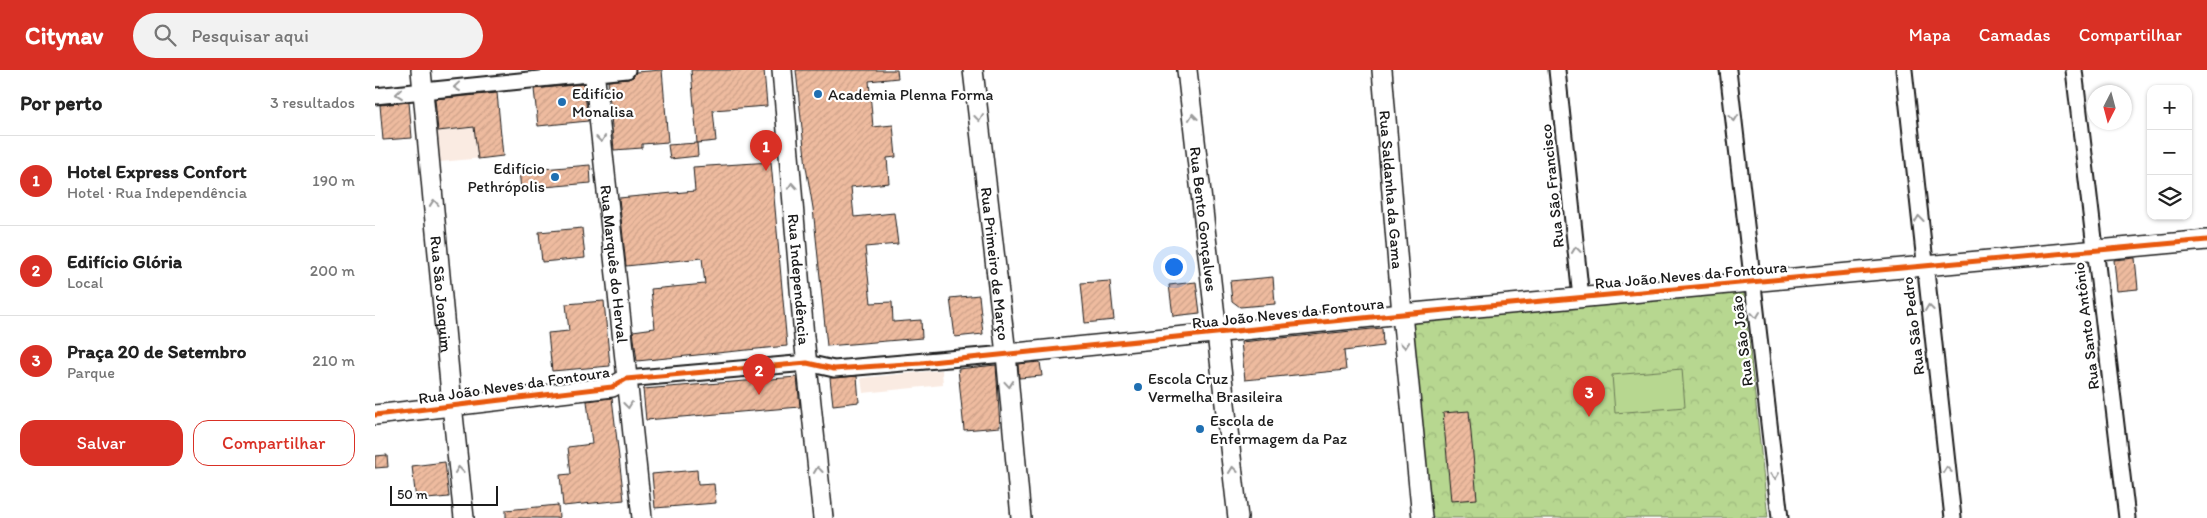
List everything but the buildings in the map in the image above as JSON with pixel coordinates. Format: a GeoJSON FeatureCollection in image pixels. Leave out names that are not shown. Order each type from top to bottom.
{"type":"FeatureCollection","features":[{"type":"Feature","properties":{"kind":"street","name":"Rua São Joaquim"},"geometry":{"type":"LineString","coordinates":[[421,70],[464,518]]}},
{"type":"Feature","properties":{"kind":"street"},"geometry":{"type":"LineString","coordinates":[[375,96],[594,71],[627,70]]}},
{"type":"Feature","properties":{"kind":"street","name":"Rua Independência"},"geometry":{"type":"LineString","coordinates":[[782,70],[807,363],[823,518]]}},
{"type":"Feature","properties":{"kind":"street","name":"Rua Primeiro de Março"},"geometry":{"type":"LineString","coordinates":[[973,70],[1007,354],[1021,518]]}},
{"type":"Feature","properties":{"kind":"street","name":"Rua Bento Gonçalves"},"geometry":{"type":"LineString","coordinates":[[1187,70],[1238,518]]}},
{"type":"Feature","properties":{"kind":"street","name":"Rua Saldanha da Gama"},"geometry":{"type":"LineString","coordinates":[[1383,70],[1402,314],[1421,518]]}},
{"type":"Feature","properties":{"kind":"street","name":"Rua São Francisco"},"geometry":{"type":"LineString","coordinates":[[1557,70],[1581,298]]}},
{"type":"Feature","properties":{"kind":"street","name":"Rua São João"},"geometry":{"type":"LineString","coordinates":[[1728,70],[1780,518]]}},
{"type":"Feature","properties":{"kind":"street","name":"Rua São Pedro"},"geometry":{"type":"LineString","coordinates":[[1903,70],[1953,518]]}},
{"type":"Feature","properties":{"kind":"street","name":"Rua Santo Antônio"},"geometry":{"type":"LineString","coordinates":[[2074,70],[2127,518]]}},
{"type":"Feature","properties":{"kind":"street","name":"Rua Marquês do Herval"},"geometry":{"type":"LineString","coordinates":[[594,71],[642,518]]}},
{"type":"Feature","properties":{"kind":"street","name":"Rua João Neves da Fontoura"},"geometry":{"type":"LineString","coordinates":[[375,415],[613,387],[626,379],[807,363],[833,369],[1007,354],[1402,314],[1752,281],[1924,268],[2207,240]]}},
{"type":"Feature","properties":{"kind":"shaded area"},"geometry":{"type":"Polygon","coordinates":[[[496,89],[503,156],[440,162],[433,96],[496,89]]]}},
{"type":"Feature","properties":{"kind":"shaded area"},"geometry":{"type":"Polygon","coordinates":[[[942,370],[943,385],[863,393],[861,378],[942,370]]]}},
{"type":"Feature","properties":{"kind":"green space"},"geometry":{"type":"Polygon","coordinates":[[[1743,285],[1768,518],[1430,518],[1410,316],[1743,285]]]}},
{"type":"Feature","properties":{"kind":"green space"},"geometry":{"type":"Polygon","coordinates":[[[1682,369],[1685,407],[1615,413],[1612,375],[1682,369]]]}},
{"type":"Feature","properties":{"kind":"cycle path"},"geometry":{"type":"LineString","coordinates":[[375,415],[612,387],[626,379],[807,363],[834,369],[921,363],[1402,314],[2207,240]]}},
{"type":"Feature","properties":{"kind":"place","name":"Academia Plenna Forma"},"geometry":{"type":"Point","coordinates":[818,94]}},
{"type":"Feature","properties":{"kind":"place","name":"Edifício Monalisa"},"geometry":{"type":"Point","coordinates":[562,102]}},
{"type":"Feature","properties":{"kind":"place","name":"Hotel Express Confort"},"geometry":{"type":"Point","coordinates":[766,171]}},
{"type":"Feature","properties":{"kind":"place","name":"Edifício Pethrópolis"},"geometry":{"type":"Point","coordinates":[555,177]}},
{"type":"Feature","properties":{"kind":"place","name":"Escola Cruz Vermelha Brasileira"},"geometry":{"type":"Point","coordinates":[1138,387]}},
{"type":"Feature","properties":{"kind":"place","name":"Edifício Glória"},"geometry":{"type":"Point","coordinates":[759,395]}},
{"type":"Feature","properties":{"kind":"place","name":"Praça 20 de Setembro"},"geometry":{"type":"Point","coordinates":[1589,417]}},
{"type":"Feature","properties":{"kind":"place","name":"Escola de Enfermagem da Paz"},"geometry":{"type":"Point","coordinates":[1200,429]}}]}
